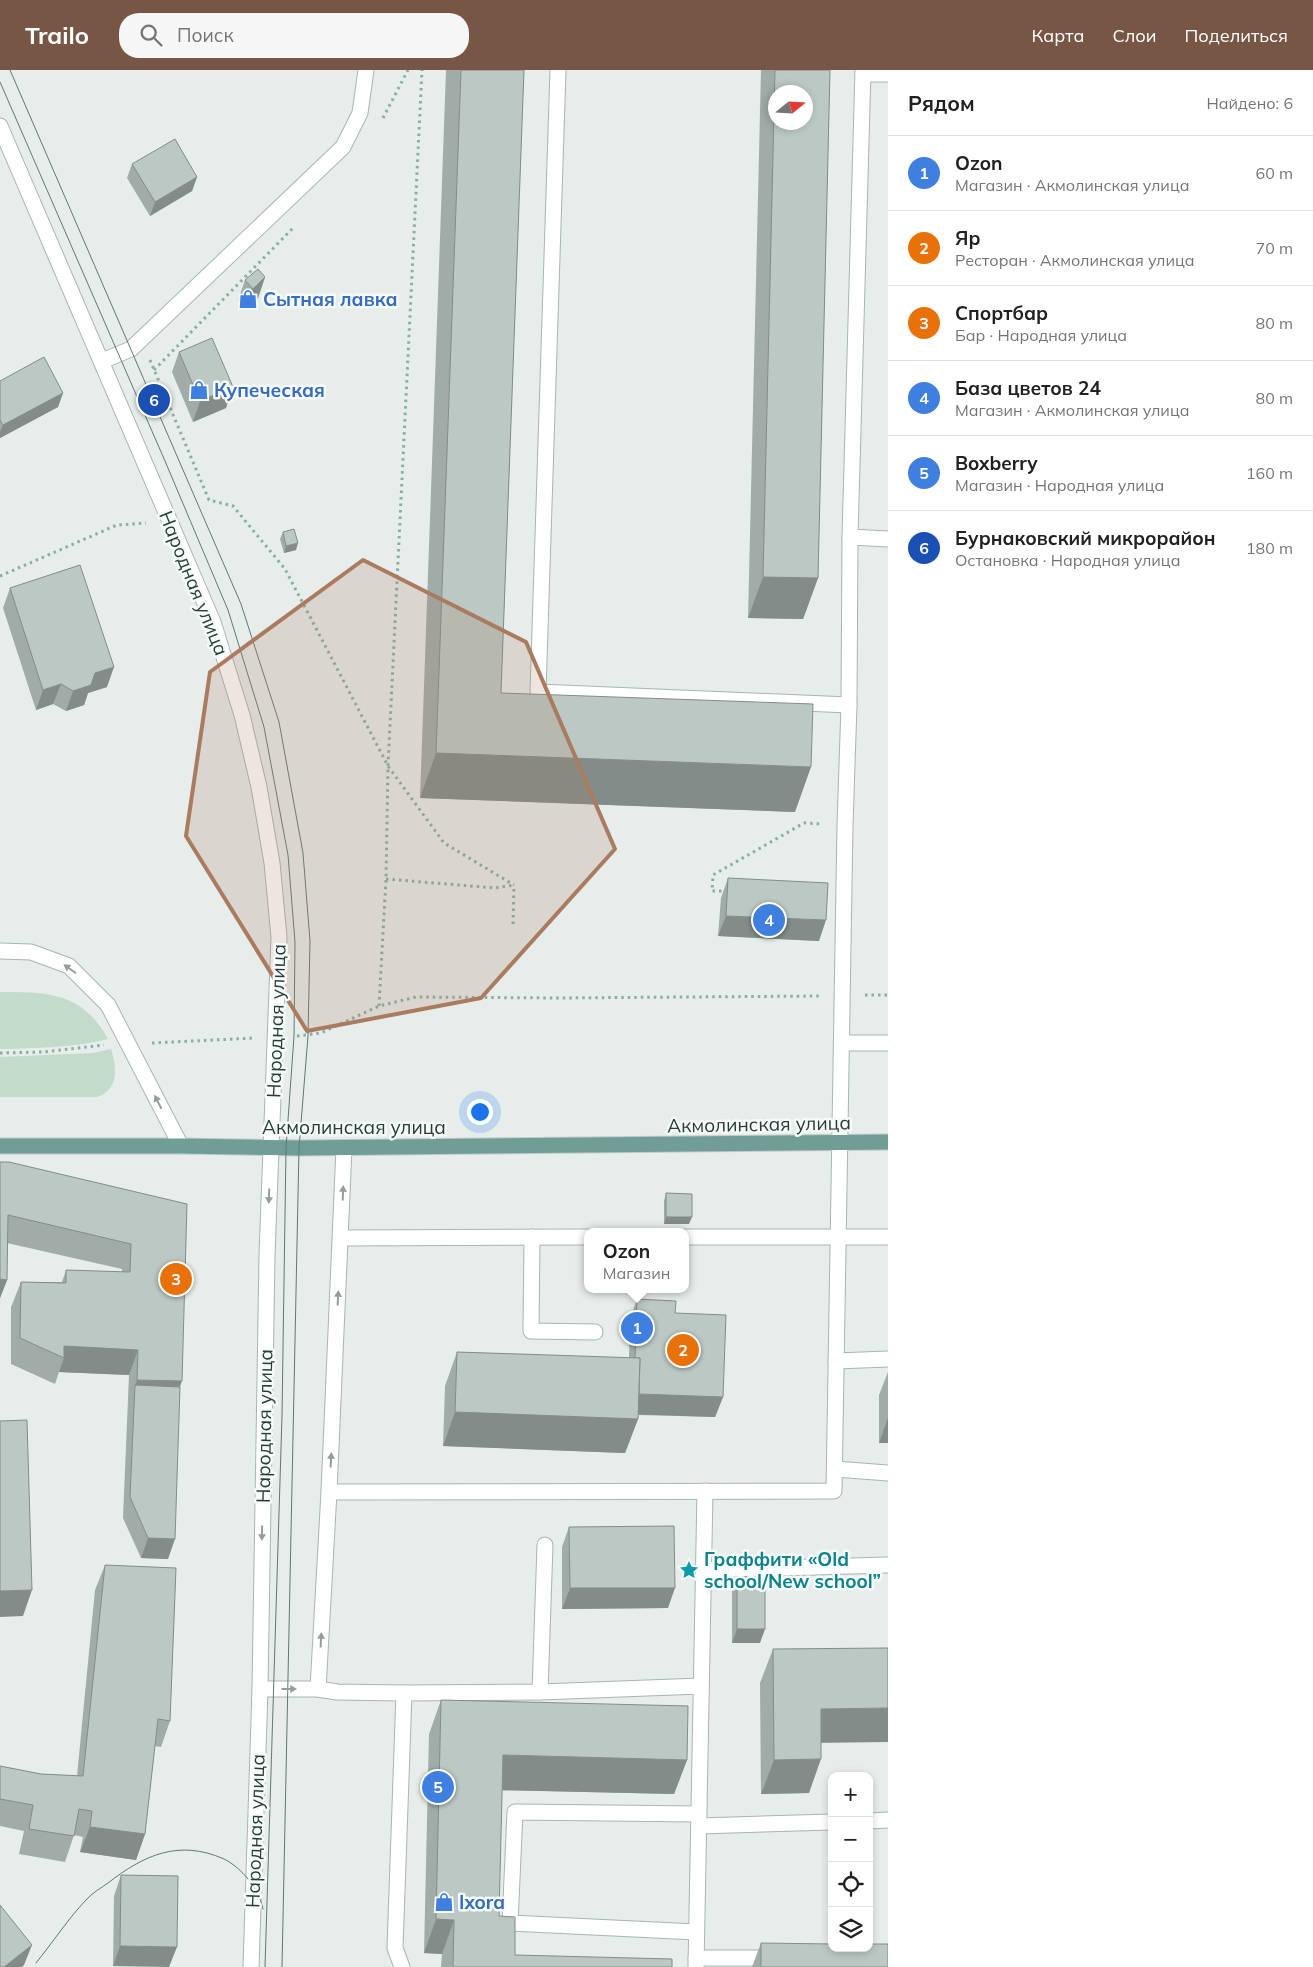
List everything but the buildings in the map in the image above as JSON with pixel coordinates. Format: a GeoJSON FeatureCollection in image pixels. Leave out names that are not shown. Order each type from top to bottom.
{"type":"FeatureCollection","features":[{"type":"Feature","properties":{"kind":"main road","name":"Акмолинская улица"},"geometry":{"type":"LineString","coordinates":[[0,1146],[344,1148],[888,1142]]}},
{"type":"Feature","properties":{"kind":"street"},"geometry":{"type":"LineString","coordinates":[[102,362],[131,349],[343,147],[360,113],[366,70]]}},
{"type":"Feature","properties":{"kind":"street"},"geometry":{"type":"LineString","coordinates":[[558,70],[538,692],[849,705]]}},
{"type":"Feature","properties":{"kind":"street"},"geometry":{"type":"LineString","coordinates":[[329,1492],[834,1491],[845,825],[849,705],[850,537],[863,72],[888,74]]}},
{"type":"Feature","properties":{"kind":"street","name":"Народная улица"},"geometry":{"type":"LineString","coordinates":[[0,126],[213,622],[242,715],[259,787],[272,864],[278,937],[267,1265],[260,1689],[251,1967]]}},
{"type":"Feature","properties":{"kind":"street"},"geometry":{"type":"LineString","coordinates":[[850,537],[888,539]]}},
{"type":"Feature","properties":{"kind":"street"},"geometry":{"type":"LineString","coordinates":[[0,951],[31,952],[69,966],[108,1005],[181,1146]]}},
{"type":"Feature","properties":{"kind":"street"},"geometry":{"type":"LineString","coordinates":[[842,1043],[888,1044]]}},
{"type":"Feature","properties":{"kind":"street"},"geometry":{"type":"LineString","coordinates":[[318,1689],[329,1492],[344,1148]]}},
{"type":"Feature","properties":{"kind":"street"},"geometry":{"type":"LineString","coordinates":[[532,1237],[531,1331],[595,1332]]}},
{"type":"Feature","properties":{"kind":"street"},"geometry":{"type":"LineString","coordinates":[[341,1238],[584,1237]]}},
{"type":"Feature","properties":{"kind":"street"},"geometry":{"type":"LineString","coordinates":[[689,1237],[888,1237]]}},
{"type":"Feature","properties":{"kind":"street"},"geometry":{"type":"LineString","coordinates":[[836,1361],[888,1359]]}},
{"type":"Feature","properties":{"kind":"street"},"geometry":{"type":"LineString","coordinates":[[835,1469],[888,1473]]}},
{"type":"Feature","properties":{"kind":"street"},"geometry":{"type":"LineString","coordinates":[[705,1491],[696,1962],[792,1958]]}},
{"type":"Feature","properties":{"kind":"street"},"geometry":{"type":"LineString","coordinates":[[540,1692],[544,1545]]}},
{"type":"Feature","properties":{"kind":"street"},"geometry":{"type":"LineString","coordinates":[[704,1570],[888,1565]]}},
{"type":"Feature","properties":{"kind":"street"},"geometry":{"type":"LineString","coordinates":[[260,1689],[318,1689],[336,1692],[404,1693],[540,1692],[701,1686]]}},
{"type":"Feature","properties":{"kind":"street"},"geometry":{"type":"LineString","coordinates":[[402,1967],[395,1948],[404,1693]]}},
{"type":"Feature","properties":{"kind":"street"},"geometry":{"type":"LineString","coordinates":[[696,1932],[510,1922],[515,1812],[698,1820],[828,1822]]}},
{"type":"Feature","properties":{"kind":"street"},"geometry":{"type":"LineString","coordinates":[[873,1821],[888,1820]]}},
{"type":"Feature","properties":{"kind":"path"},"geometry":{"type":"LineString","coordinates":[[379,1006],[386,879],[388,766],[422,70]]}},
{"type":"Feature","properties":{"kind":"path"},"geometry":{"type":"LineString","coordinates":[[141,339],[210,500],[233,506],[285,569],[388,766],[444,843],[514,885]]}},
{"type":"Feature","properties":{"kind":"path"},"geometry":{"type":"LineString","coordinates":[[0,576],[117,526],[151,523]]}},
{"type":"Feature","properties":{"kind":"path"},"geometry":{"type":"LineString","coordinates":[[731,892],[712,891],[714,875],[804,823],[845,825]]}},
{"type":"Feature","properties":{"kind":"path"},"geometry":{"type":"LineString","coordinates":[[386,879],[495,888],[514,885]]}},
{"type":"Feature","properties":{"kind":"path"},"geometry":{"type":"LineString","coordinates":[[513,924],[514,885]]}},
{"type":"Feature","properties":{"kind":"path"},"geometry":{"type":"LineString","coordinates":[[0,1053],[44,1052],[109,1043],[128,1044],[308,1036],[321,1034],[379,1006],[416,997],[567,998],[888,995]]}},
{"type":"Feature","properties":{"kind":"highlighted area"},"geometry":{"type":"Polygon","coordinates":[[[363,560],[526,642],[615,849],[481,998],[307,1031],[186,836],[210,672],[363,560]]]}},
{"type":"Feature","properties":{"kind":"green space"},"geometry":{"type":"Polygon","coordinates":[[[0,992],[48,994],[75,1003],[98,1023],[108,1039],[68,1046],[0,1049],[0,992]]]}},
{"type":"Feature","properties":{"kind":"green space"},"geometry":{"type":"Polygon","coordinates":[[[111,1049],[115,1077],[113,1083],[104,1094],[97,1097],[0,1097],[0,1057],[93,1053],[111,1049]]]}},
{"type":"Feature","properties":{"kind":"tram line"},"geometry":{"type":"LineString","coordinates":[[10,70],[241,604],[279,722],[303,853],[310,941],[308,1036],[299,1148],[282,1967]]}},
{"type":"Feature","properties":{"kind":"tram line"},"geometry":{"type":"LineString","coordinates":[[0,82],[228,610],[264,727],[288,855],[295,942],[294,1036],[286,1148],[282,1416],[265,1967]]}},
{"type":"Feature","properties":{"kind":"tram line"},"geometry":{"type":"LineString","coordinates":[[36,1963],[91,1895],[121,1873],[149,1858],[163,1853],[177,1850],[192,1850],[224,1859],[249,1880],[258,1894],[263,1909]]}},
{"type":"Feature","properties":{"kind":"place","name":"Сытная лавка"},"geometry":{"type":"Point","coordinates":[248,299]}},
{"type":"Feature","properties":{"kind":"place","name":"Купеческая"},"geometry":{"type":"Point","coordinates":[199,390]}},
{"type":"Feature","properties":{"kind":"place","name":"Бурнаковский микрорайон"},"geometry":{"type":"Point","coordinates":[154,400]}},
{"type":"Feature","properties":{"kind":"place","name":"База цветов 24"},"geometry":{"type":"Point","coordinates":[769,920]}},
{"type":"Feature","properties":{"kind":"place","name":"Спортбар"},"geometry":{"type":"Point","coordinates":[176,1279]}},
{"type":"Feature","properties":{"kind":"place","name":"Ozon"},"geometry":{"type":"Point","coordinates":[637,1328]}},
{"type":"Feature","properties":{"kind":"place","name":"Яр"},"geometry":{"type":"Point","coordinates":[683,1350]}},
{"type":"Feature","properties":{"kind":"place","name":"Граффити «Old school/New school”"},"geometry":{"type":"Point","coordinates":[689,1570]}},
{"type":"Feature","properties":{"kind":"place","name":"Boxberry"},"geometry":{"type":"Point","coordinates":[438,1787]}},
{"type":"Feature","properties":{"kind":"place","name":"Ixora"},"geometry":{"type":"Point","coordinates":[444,1902]}}]}
